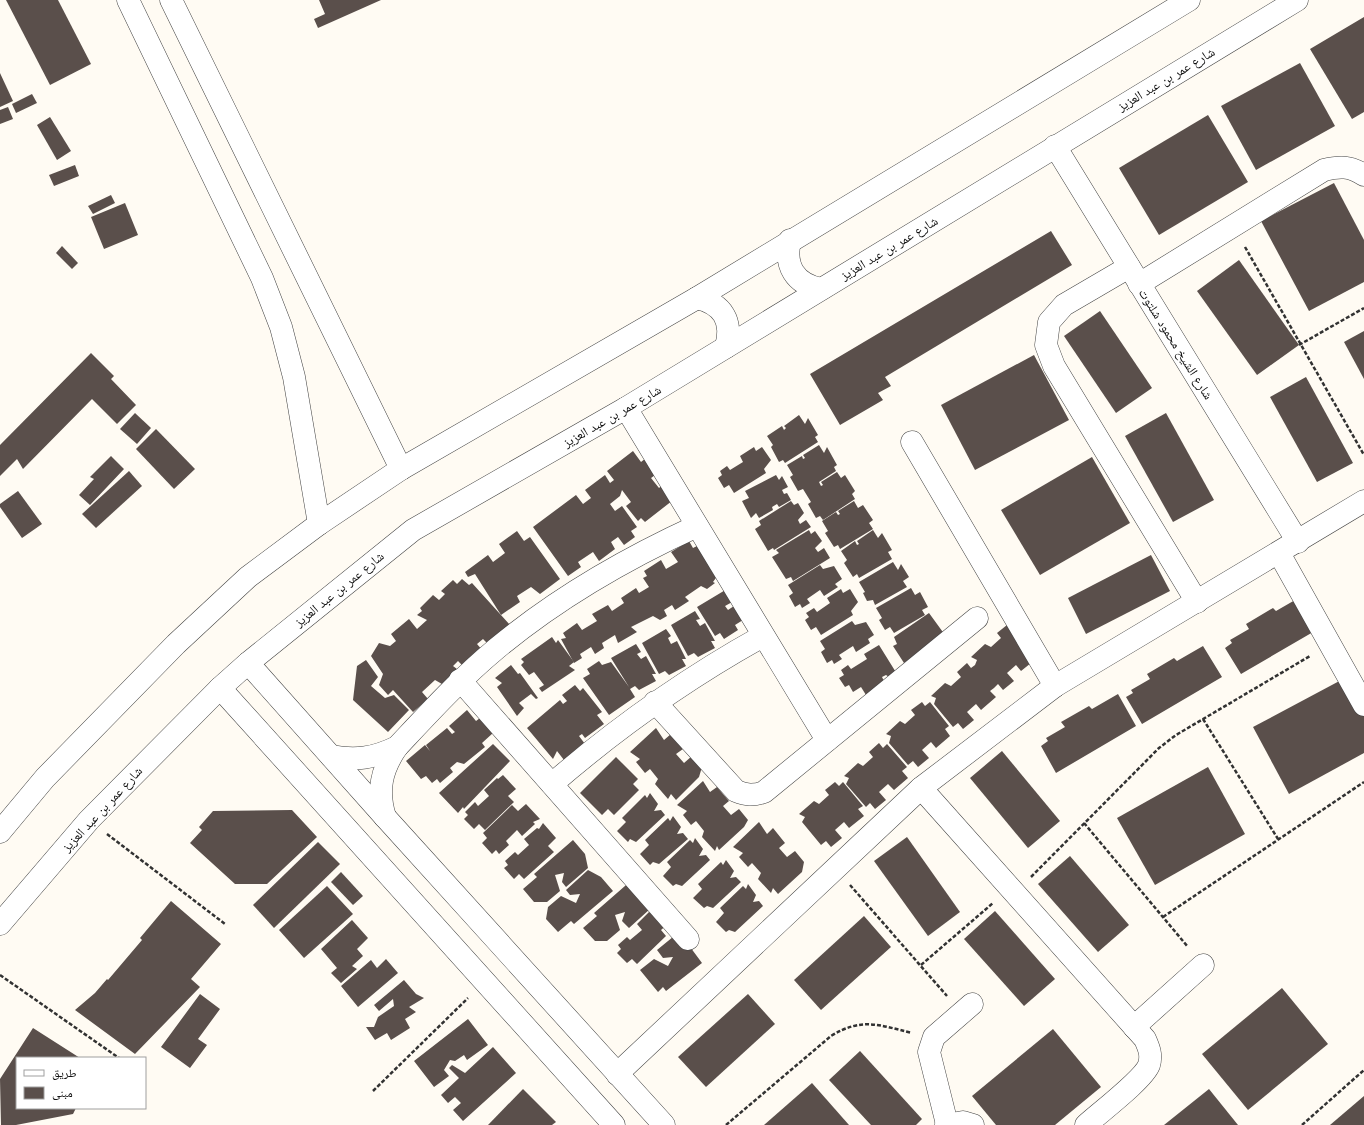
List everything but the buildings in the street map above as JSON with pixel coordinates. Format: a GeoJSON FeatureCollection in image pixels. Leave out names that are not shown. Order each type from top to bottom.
{"type":"FeatureCollection","features":[{"type":"Feature","properties":{"kind":"street"},"geometry":{"type":"LineString","coordinates":[[128,0],[262,278],[281,327],[294,377],[319,524]]}},
{"type":"Feature","properties":{"kind":"street"},"geometry":{"type":"LineString","coordinates":[[171,0],[401,469]]}},
{"type":"Feature","properties":{"kind":"street"},"geometry":{"type":"LineString","coordinates":[[0,831],[45,778],[176,644],[248,577],[319,524],[401,469],[697,298],[790,240],[1189,0]]}},
{"type":"Feature","properties":{"kind":"street","name":"شارع عمر بن عبد العزيز"},"geometry":{"type":"LineString","coordinates":[[0,924],[89,820],[220,688],[248,663],[413,530],[626,408],[1054,146],[1297,0]]}},
{"type":"Feature","properties":{"kind":"street","name":"شارع الشيخ محمود شلتوت"},"geometry":{"type":"LineString","coordinates":[[1054,146],[1298,542]]}},
{"type":"Feature","properties":{"kind":"street"},"geometry":{"type":"LineString","coordinates":[[1197,602],[1054,366],[1046,345],[1049,322],[1064,305],[1134,275],[1233,226],[1324,170],[1340,166],[1354,169],[1364,175]]}},
{"type":"Feature","properties":{"kind":"street"},"geometry":{"type":"LineString","coordinates":[[790,240],[788,259],[796,277],[812,287],[821,289]]}},
{"type":"Feature","properties":{"kind":"street"},"geometry":{"type":"LineString","coordinates":[[697,298],[715,304],[722,311],[729,329],[726,347]]}},
{"type":"Feature","properties":{"kind":"street"},"geometry":{"type":"LineString","coordinates":[[626,408],[827,740]]}},
{"type":"Feature","properties":{"kind":"street"},"geometry":{"type":"LineString","coordinates":[[912,442],[1055,686]]}},
{"type":"Feature","properties":{"kind":"street"},"geometry":{"type":"LineString","coordinates":[[617,1074],[921,788],[1055,686],[1298,542],[1364,501]]}},
{"type":"Feature","properties":{"kind":"street"},"geometry":{"type":"LineString","coordinates":[[385,818],[381,803],[381,780],[388,759],[397,747],[460,680],[502,644],[572,593],[654,546],[697,526]]}},
{"type":"Feature","properties":{"kind":"street"},"geometry":{"type":"LineString","coordinates":[[1279,553],[1364,705]]}},
{"type":"Feature","properties":{"kind":"street"},"geometry":{"type":"LineString","coordinates":[[655,702],[736,790],[743,794],[757,795],[764,792],[977,618]]}},
{"type":"Feature","properties":{"kind":"street"},"geometry":{"type":"LineString","coordinates":[[552,784],[619,728],[655,702],[696,675],[763,636]]}},
{"type":"Feature","properties":{"kind":"street"},"geometry":{"type":"LineString","coordinates":[[248,663],[385,818],[664,1125]]}},
{"type":"Feature","properties":{"kind":"street"},"geometry":{"type":"LineString","coordinates":[[460,680],[688,939]]}},
{"type":"Feature","properties":{"kind":"street"},"geometry":{"type":"LineString","coordinates":[[220,688],[614,1125]]}},
{"type":"Feature","properties":{"kind":"street"},"geometry":{"type":"LineString","coordinates":[[331,756],[348,759],[365,759],[382,754],[397,747]]}},
{"type":"Feature","properties":{"kind":"street"},"geometry":{"type":"LineString","coordinates":[[921,788],[1145,1039],[1151,1051],[1149,1066],[1140,1078],[1086,1125]]}},
{"type":"Feature","properties":{"kind":"street"},"geometry":{"type":"LineString","coordinates":[[1134,1027],[1203,965]]}},
{"type":"Feature","properties":{"kind":"street"},"geometry":{"type":"LineString","coordinates":[[967,1008],[934,1037],[929,1052],[947,1125],[963,1122],[973,1125]]}},
{"type":"Feature","properties":{"kind":"path"},"geometry":{"type":"LineString","coordinates":[[1233,226],[1299,345],[1364,456]]}},
{"type":"Feature","properties":{"kind":"path"},"geometry":{"type":"LineString","coordinates":[[1299,345],[1364,308]]}},
{"type":"Feature","properties":{"kind":"path"},"geometry":{"type":"LineString","coordinates":[[921,965],[1013,890],[1084,823],[1159,748],[1176,735],[1202,719],[1330,644]]}},
{"type":"Feature","properties":{"kind":"path"},"geometry":{"type":"LineString","coordinates":[[1202,719],[1278,839]]}},
{"type":"Feature","properties":{"kind":"path"},"geometry":{"type":"LineString","coordinates":[[1163,918],[1364,782]]}},
{"type":"Feature","properties":{"kind":"path"},"geometry":{"type":"LineString","coordinates":[[89,820],[225,924]]}},
{"type":"Feature","properties":{"kind":"path"},"geometry":{"type":"LineString","coordinates":[[1084,823],[1203,965]]}},
{"type":"Feature","properties":{"kind":"path"},"geometry":{"type":"LineString","coordinates":[[835,868],[921,965],[967,1008]]}},
{"type":"Feature","properties":{"kind":"path"},"geometry":{"type":"LineString","coordinates":[[0,975],[118,1057]]}},
{"type":"Feature","properties":{"kind":"path"},"geometry":{"type":"LineString","coordinates":[[373,1091],[485,981]]}},
{"type":"Feature","properties":{"kind":"path"},"geometry":{"type":"LineString","coordinates":[[726,1125],[831,1036],[845,1027],[862,1023],[934,1037]]}},
{"type":"Feature","properties":{"kind":"path"},"geometry":{"type":"LineString","coordinates":[[1302,1125],[1364,1070]]}}]}
